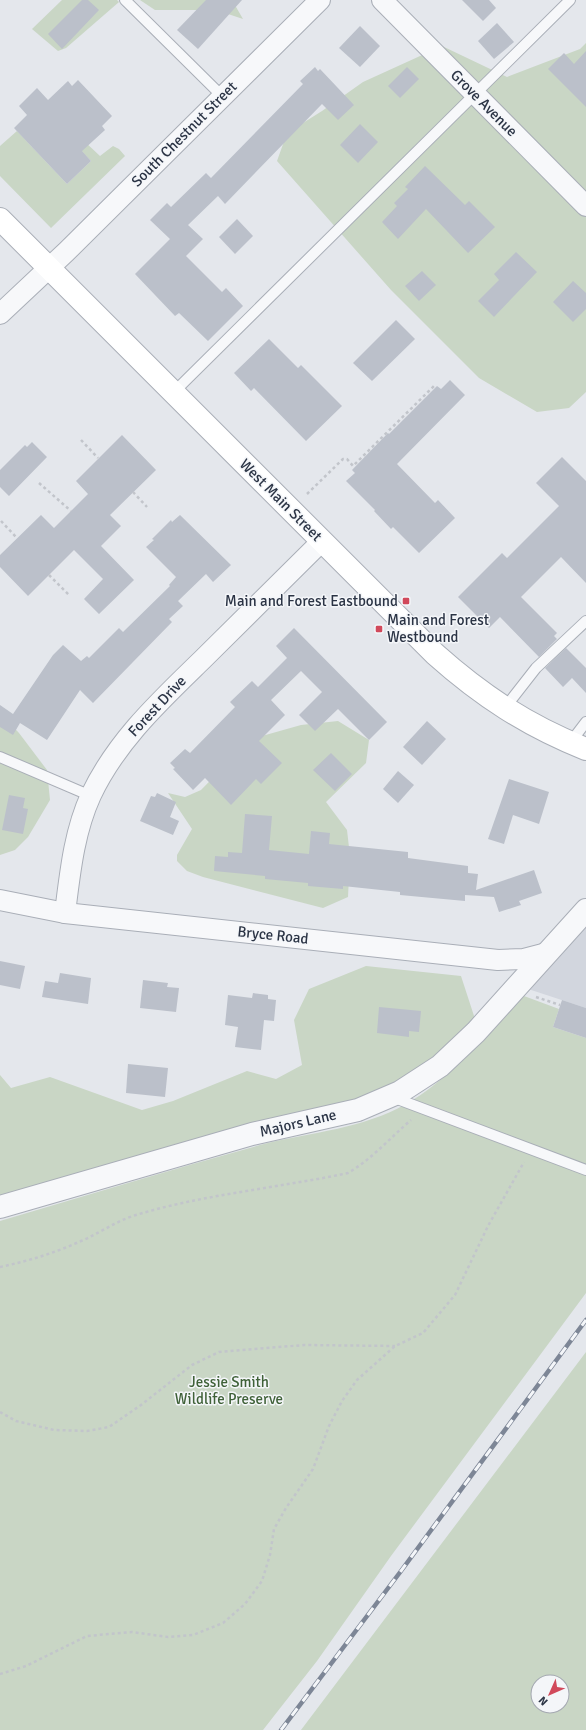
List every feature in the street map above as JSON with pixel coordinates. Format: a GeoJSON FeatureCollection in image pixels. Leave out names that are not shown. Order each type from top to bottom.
{"type":"FeatureCollection","features":[{"type":"Feature","properties":{"kind":"main road","name":"West Main Street"},"geometry":{"type":"LineString","coordinates":[[0,219],[435,654],[466,681],[504,709],[533,726],[578,746]]}},
{"type":"Feature","properties":{"kind":"street","name":"South Chestnut Street"},"geometry":{"type":"LineString","coordinates":[[0,314],[320,0]]}},
{"type":"Feature","properties":{"kind":"street","name":"Grove Avenue"},"geometry":{"type":"LineString","coordinates":[[382,0],[586,206]]}},
{"type":"Feature","properties":{"kind":"street","name":"Forest Drive"},"geometry":{"type":"LineString","coordinates":[[65,913],[75,844],[91,796],[120,746],[139,723],[322,541]]}},
{"type":"Feature","properties":{"kind":"street","name":"Bryce Road"},"geometry":{"type":"LineString","coordinates":[[0,900],[65,913],[498,960],[524,959],[547,953]]}},
{"type":"Feature","properties":{"kind":"street","name":"Majors Lane"},"geometry":{"type":"LineString","coordinates":[[0,1207],[245,1136],[358,1110],[400,1092],[440,1066],[476,1032],[585,912]]}},
{"type":"Feature","properties":{"kind":"lane"},"geometry":{"type":"LineString","coordinates":[[125,0],[222,96]]}},
{"type":"Feature","properties":{"kind":"lane"},"geometry":{"type":"LineString","coordinates":[[174,392],[476,95],[570,0]]}},
{"type":"Feature","properties":{"kind":"lane"},"geometry":{"type":"LineString","coordinates":[[504,709],[536,668],[586,621]]}},
{"type":"Feature","properties":{"kind":"lane"},"geometry":{"type":"LineString","coordinates":[[578,746],[586,722]]}},
{"type":"Feature","properties":{"kind":"lane"},"geometry":{"type":"LineString","coordinates":[[0,757],[91,796]]}},
{"type":"Feature","properties":{"kind":"lane"},"geometry":{"type":"LineString","coordinates":[[390,1096],[586,1170]]}},
{"type":"Feature","properties":{"kind":"path"},"geometry":{"type":"LineString","coordinates":[[307,494],[343,459],[347,459],[354,466],[435,385]]}},
{"type":"Feature","properties":{"kind":"path"},"geometry":{"type":"LineString","coordinates":[[81,440],[98,458]]}},
{"type":"Feature","properties":{"kind":"path"},"geometry":{"type":"LineString","coordinates":[[39,482],[71,511]]}},
{"type":"Feature","properties":{"kind":"path"},"geometry":{"type":"LineString","coordinates":[[133,492],[147,507]]}},
{"type":"Feature","properties":{"kind":"path"},"geometry":{"type":"LineString","coordinates":[[1,521],[17,538]]}},
{"type":"Feature","properties":{"kind":"path"},"geometry":{"type":"LineString","coordinates":[[49,575],[69,595]]}},
{"type":"Feature","properties":{"kind":"path"},"geometry":{"type":"LineString","coordinates":[[536,997],[560,1005]]}},
{"type":"Feature","properties":{"kind":"path"},"geometry":{"type":"LineString","coordinates":[[0,1267],[50,1254],[135,1215],[235,1192],[348,1173],[361,1165],[382,1148],[410,1121]]}},
{"type":"Feature","properties":{"kind":"path"},"geometry":{"type":"LineString","coordinates":[[0,1674],[26,1666],[87,1636],[132,1632],[168,1637],[193,1635],[223,1623],[245,1604],[262,1581],[270,1555],[274,1529],[286,1508],[313,1469],[329,1426],[342,1401],[357,1380],[395,1346],[423,1333],[455,1295],[488,1226],[522,1166]]}},
{"type":"Feature","properties":{"kind":"path"},"geometry":{"type":"LineString","coordinates":[[0,1412],[16,1421],[54,1430],[87,1431],[109,1427],[141,1405],[192,1365],[219,1352],[304,1345],[395,1346]]}},
{"type":"Feature","properties":{"kind":"shaded area"},"geometry":{"type":"Polygon","coordinates":[[[586,918],[586,1008],[522,987],[586,918]]]}},
{"type":"Feature","properties":{"kind":"green space"},"geometry":{"type":"Polygon","coordinates":[[[62,0],[117,0],[119,2],[66,48],[58,51],[32,29],[62,0]]]}},
{"type":"Feature","properties":{"kind":"green space"},"geometry":{"type":"Polygon","coordinates":[[[140,0],[232,0],[243,19],[216,10],[155,10],[140,0]]]}},
{"type":"Feature","properties":{"kind":"green space"},"geometry":{"type":"Polygon","coordinates":[[[586,43],[586,392],[569,408],[537,412],[479,378],[391,290],[277,161],[287,133],[322,111],[363,82],[442,46],[507,77],[580,49],[586,43]]]}},
{"type":"Feature","properties":{"kind":"green space"},"geometry":{"type":"Polygon","coordinates":[[[17,131],[67,184],[91,161],[78,147],[84,141],[100,156],[113,146],[119,149],[125,156],[51,228],[0,176],[0,146],[17,131]]]}},
{"type":"Feature","properties":{"kind":"green space"},"geometry":{"type":"Polygon","coordinates":[[[0,713],[19,733],[47,770],[50,800],[28,837],[15,850],[0,855],[0,713]]]}},
{"type":"Feature","properties":{"kind":"green space"},"geometry":{"type":"Polygon","coordinates":[[[338,721],[369,740],[366,763],[326,802],[347,830],[350,856],[348,897],[323,908],[203,877],[187,871],[177,861],[177,855],[192,829],[168,793],[185,797],[201,790],[251,739],[301,725],[338,721]]]}},
{"type":"Feature","properties":{"kind":"green space"},"geometry":{"type":"Polygon","coordinates":[[[366,966],[461,976],[476,1022],[435,1059],[395,1086],[353,1103],[0,1200],[0,1075],[11,1088],[50,1077],[142,1110],[173,1101],[247,1071],[276,1079],[302,1065],[294,1020],[309,989],[366,966]]]}},
{"type":"Feature","properties":{"kind":"green space","name":"Jessie Smith Wildlife Preserve"},"geometry":{"type":"Polygon","coordinates":[[[524,996],[559,1009],[553,1027],[586,1038],[586,1293],[391,1556],[317,1661],[263,1730],[0,1730],[0,1221],[231,1153],[264,1144],[336,1129],[372,1119],[389,1112],[406,1104],[423,1093],[454,1068],[524,996]]]}},
{"type":"Feature","properties":{"kind":"green space"},"geometry":{"type":"Polygon","coordinates":[[[586,1352],[586,1730],[301,1730],[586,1352]]]}},
{"type":"Feature","properties":{"kind":"building"},"geometry":{"type":"Polygon","coordinates":[[[82,0],[88,0],[99,10],[62,49],[48,34],[82,0]]]}},
{"type":"Feature","properties":{"kind":"building"},"geometry":{"type":"Polygon","coordinates":[[[206,0],[242,0],[198,49],[177,30],[206,0]]]}},
{"type":"Feature","properties":{"kind":"building"},"geometry":{"type":"Polygon","coordinates":[[[462,0],[489,0],[496,8],[483,21],[462,0]]]}},
{"type":"Feature","properties":{"kind":"building"},"geometry":{"type":"Polygon","coordinates":[[[497,23],[514,42],[494,59],[478,41],[497,23]]]}},
{"type":"Feature","properties":{"kind":"building"},"geometry":{"type":"Polygon","coordinates":[[[360,26],[380,46],[360,67],[339,48],[360,26]]]}},
{"type":"Feature","properties":{"kind":"building"},"geometry":{"type":"Polygon","coordinates":[[[586,51],[586,107],[548,69],[564,53],[574,64],[586,51]]]}},
{"type":"Feature","properties":{"kind":"building"},"geometry":{"type":"Polygon","coordinates":[[[315,67],[318,71],[320,69],[354,105],[338,120],[322,104],[225,204],[218,196],[188,225],[203,239],[186,256],[222,292],[226,288],[243,306],[208,341],[179,313],[175,316],[135,274],[170,239],[150,220],[167,203],[171,207],[206,173],[211,178],[303,84],[300,81],[315,67]]]}},
{"type":"Feature","properties":{"kind":"building"},"geometry":{"type":"Polygon","coordinates":[[[407,67],[419,79],[400,98],[388,86],[407,67]]]}},
{"type":"Feature","properties":{"kind":"building"},"geometry":{"type":"Polygon","coordinates":[[[78,80],[112,116],[102,126],[105,130],[82,151],[91,161],[67,184],[14,128],[27,115],[19,106],[37,88],[48,100],[68,81],[72,86],[78,80]]]}},
{"type":"Feature","properties":{"kind":"building"},"geometry":{"type":"Polygon","coordinates":[[[360,124],[378,142],[358,163],[340,145],[360,124]]]}},
{"type":"Feature","properties":{"kind":"building"},"geometry":{"type":"Polygon","coordinates":[[[425,166],[465,205],[469,201],[495,227],[468,253],[426,209],[398,239],[382,222],[397,206],[394,203],[408,189],[405,187],[425,166]]]}},
{"type":"Feature","properties":{"kind":"building"},"geometry":{"type":"Polygon","coordinates":[[[237,219],[253,236],[235,254],[219,237],[237,219]]]}},
{"type":"Feature","properties":{"kind":"building"},"geometry":{"type":"Polygon","coordinates":[[[516,252],[537,272],[494,317],[478,301],[499,280],[494,274],[516,252]]]}},
{"type":"Feature","properties":{"kind":"building"},"geometry":{"type":"Polygon","coordinates":[[[422,271],[436,285],[419,301],[405,286],[422,271]]]}},
{"type":"Feature","properties":{"kind":"building"},"geometry":{"type":"Polygon","coordinates":[[[573,281],[586,293],[586,309],[573,322],[553,302],[573,281]]]}},
{"type":"Feature","properties":{"kind":"building"},"geometry":{"type":"Polygon","coordinates":[[[396,320],[415,339],[372,381],[353,363],[396,320]]]}},
{"type":"Feature","properties":{"kind":"building"},"geometry":{"type":"Polygon","coordinates":[[[269,339],[298,368],[301,365],[342,406],[306,441],[254,388],[251,391],[234,373],[269,339]]]}},
{"type":"Feature","properties":{"kind":"building"},"geometry":{"type":"Polygon","coordinates":[[[450,380],[465,395],[397,464],[435,503],[438,500],[455,518],[419,553],[393,527],[391,529],[374,511],[375,510],[346,481],[355,473],[352,470],[388,433],[389,434],[437,386],[441,389],[450,380]]]}},
{"type":"Feature","properties":{"kind":"building"},"geometry":{"type":"Polygon","coordinates":[[[122,435],[156,470],[110,515],[121,526],[101,546],[134,580],[99,614],[84,599],[103,579],[74,550],[28,596],[0,567],[0,555],[41,515],[54,528],[88,494],[76,481],[122,435]]]}},
{"type":"Feature","properties":{"kind":"building"},"geometry":{"type":"Polygon","coordinates":[[[32,442],[47,457],[9,496],[0,487],[0,470],[25,445],[27,447],[32,442]]]}},
{"type":"Feature","properties":{"kind":"building"},"geometry":{"type":"Polygon","coordinates":[[[562,457],[586,481],[586,583],[561,557],[521,597],[557,633],[554,636],[557,639],[539,657],[500,617],[489,628],[458,597],[502,553],[507,558],[559,506],[536,483],[562,457]]]}},
{"type":"Feature","properties":{"kind":"building"},"geometry":{"type":"Polygon","coordinates":[[[180,515],[231,565],[213,582],[206,574],[178,601],[183,606],[169,619],[172,622],[93,703],[80,690],[47,740],[20,723],[13,735],[0,727],[0,705],[13,714],[53,655],[63,645],[81,661],[87,656],[89,658],[119,628],[123,632],[170,586],[169,585],[176,577],[146,547],[171,520],[172,522],[180,515]]]}},
{"type":"Feature","properties":{"kind":"building"},"geometry":{"type":"Polygon","coordinates":[[[294,628],[387,722],[369,740],[338,709],[315,731],[299,715],[322,692],[301,671],[271,700],[285,715],[259,741],[282,763],[261,784],[256,779],[231,805],[205,778],[193,790],[173,769],[175,768],[170,763],[185,749],[190,753],[235,707],[230,702],[252,681],[258,687],[287,658],[276,646],[294,628]]]}},
{"type":"Feature","properties":{"kind":"building"},"geometry":{"type":"Polygon","coordinates":[[[566,648],[586,668],[586,693],[572,678],[563,687],[545,668],[566,648]]]}},
{"type":"Feature","properties":{"kind":"building"},"geometry":{"type":"Polygon","coordinates":[[[427,721],[446,739],[422,765],[403,747],[427,721]]]}},
{"type":"Feature","properties":{"kind":"building"},"geometry":{"type":"Polygon","coordinates":[[[331,753],[352,774],[335,791],[313,770],[331,753]]]}},
{"type":"Feature","properties":{"kind":"building"},"geometry":{"type":"Polygon","coordinates":[[[398,771],[414,785],[398,803],[383,789],[398,771]]]}},
{"type":"Feature","properties":{"kind":"building"},"geometry":{"type":"Polygon","coordinates":[[[509,779],[549,792],[539,824],[513,815],[504,844],[488,839],[509,779]]]}},
{"type":"Feature","properties":{"kind":"building"},"geometry":{"type":"Polygon","coordinates":[[[157,793],[176,802],[170,817],[179,821],[173,835],[140,821],[151,796],[155,797],[157,793]]]}},
{"type":"Feature","properties":{"kind":"building"},"geometry":{"type":"Polygon","coordinates":[[[9,795],[25,798],[23,808],[28,809],[23,834],[2,830],[9,795]]]}},
{"type":"Feature","properties":{"kind":"building"},"geometry":{"type":"Polygon","coordinates":[[[245,814],[272,816],[269,850],[309,854],[311,831],[330,833],[329,844],[408,852],[408,858],[468,866],[468,873],[478,874],[476,890],[534,870],[542,893],[519,901],[521,905],[499,912],[494,897],[465,895],[465,901],[400,895],[400,892],[343,886],[343,889],[308,886],[308,883],[265,879],[265,876],[214,871],[215,856],[228,857],[228,852],[242,853],[245,814]]]}},
{"type":"Feature","properties":{"kind":"building"},"geometry":{"type":"Polygon","coordinates":[[[0,961],[25,966],[20,989],[0,985],[0,961]]]}},
{"type":"Feature","properties":{"kind":"building"},"geometry":{"type":"Polygon","coordinates":[[[60,973],[91,978],[88,1004],[42,997],[45,981],[58,983],[60,973]]]}},
{"type":"Feature","properties":{"kind":"building"},"geometry":{"type":"Polygon","coordinates":[[[143,980],[168,983],[167,987],[179,988],[176,1012],[140,1008],[143,980]]]}},
{"type":"Feature","properties":{"kind":"building"},"geometry":{"type":"Polygon","coordinates":[[[253,993],[268,995],[268,999],[276,1000],[274,1021],[264,1020],[261,1050],[235,1047],[238,1027],[225,1025],[228,995],[252,998],[253,993]]]}},
{"type":"Feature","properties":{"kind":"building"},"geometry":{"type":"Polygon","coordinates":[[[562,1000],[586,1008],[586,1038],[553,1027],[562,1000]]]}},
{"type":"Feature","properties":{"kind":"building"},"geometry":{"type":"Polygon","coordinates":[[[379,1007],[421,1011],[419,1032],[409,1031],[409,1037],[377,1033],[379,1007]]]}},
{"type":"Feature","properties":{"kind":"building"},"geometry":{"type":"Polygon","coordinates":[[[128,1064],[168,1068],[165,1097],[126,1093],[128,1064]]]}},
{"type":"Feature","properties":{"kind":"railway"},"geometry":{"type":"LineString","coordinates":[[281,1730],[401,1571],[586,1320]]}},
{"type":"Feature","properties":{"kind":"place","name":"Main and Forest Eastbound"},"geometry":{"type":"Point","coordinates":[406,601]}},
{"type":"Feature","properties":{"kind":"place","name":"Main and Forest Westbound"},"geometry":{"type":"Point","coordinates":[379,629]}}]}
